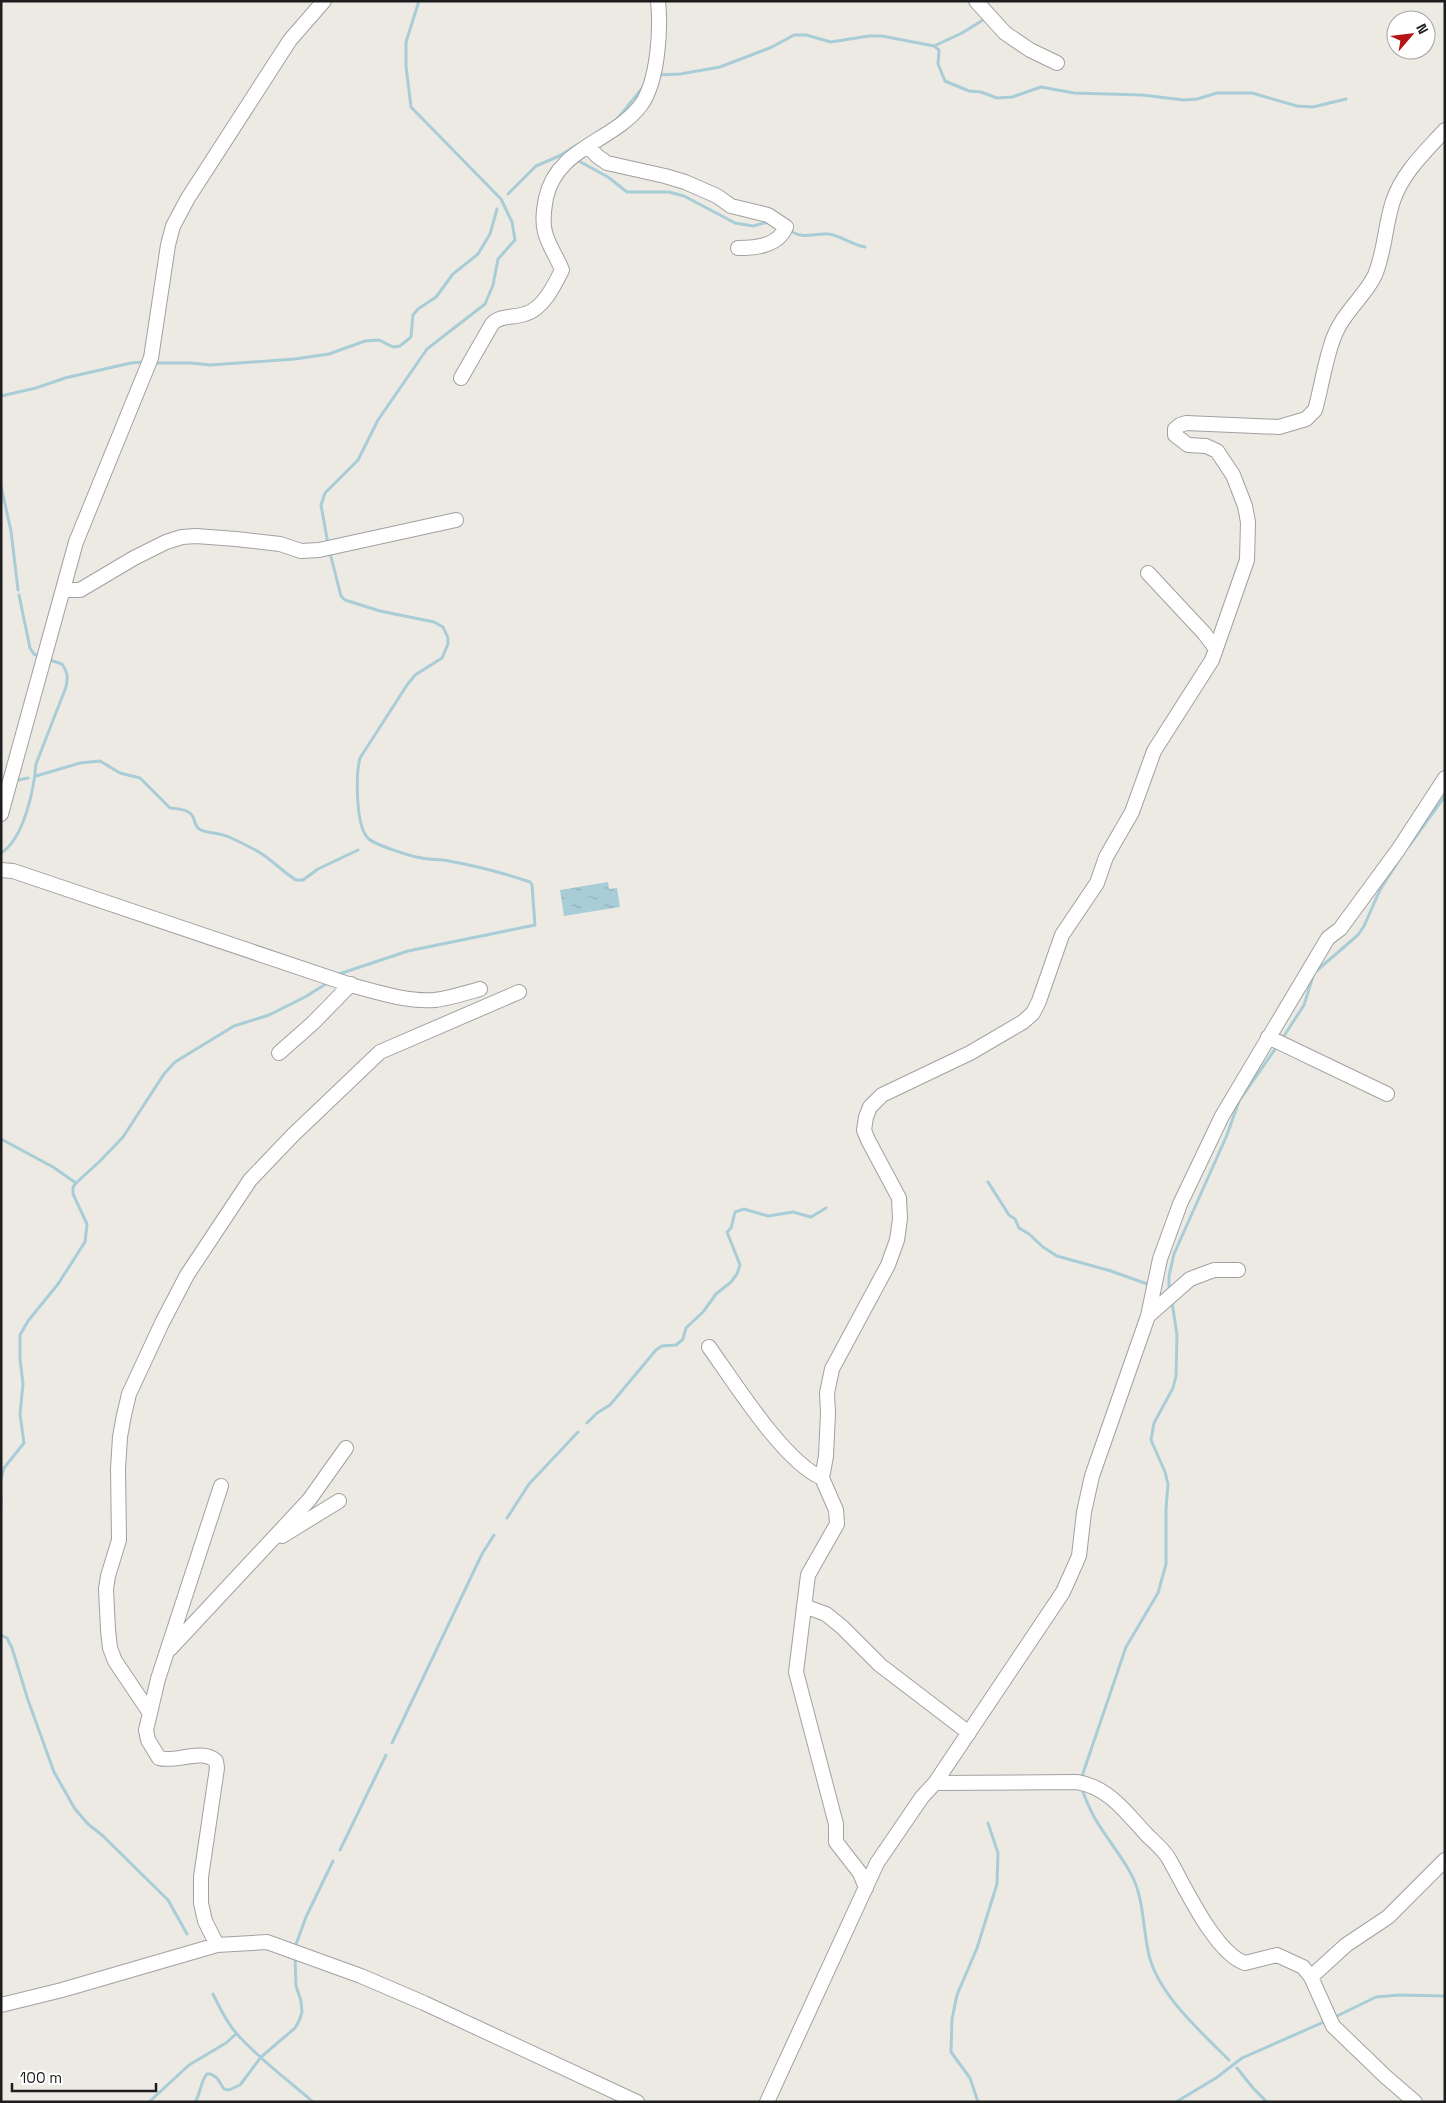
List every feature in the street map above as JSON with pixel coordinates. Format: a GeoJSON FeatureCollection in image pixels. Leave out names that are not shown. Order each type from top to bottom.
{"type":"FeatureCollection","features":[{"type":"Feature","properties":{"kind":"street"},"geometry":{"type":"LineString","coordinates":[[1,814],[76,542],[150,358],[168,245],[173,226],[188,198],[290,40],[324,1]]}},
{"type":"Feature","properties":{"kind":"street"},"geometry":{"type":"LineString","coordinates":[[461,378],[492,324],[497,319],[525,314],[535,310],[557,280],[562,270],[545,232],[544,221],[548,191],[552,178],[561,166],[628,119],[641,104],[649,89],[656,60],[658,1]]}},
{"type":"Feature","properties":{"kind":"street"},"geometry":{"type":"LineString","coordinates":[[976,1],[1005,34],[1030,50],[1057,63]]}},
{"type":"Feature","properties":{"kind":"street"},"geometry":{"type":"LineString","coordinates":[[866,1888],[860,1873],[836,1842],[836,1824],[796,1672],[808,1575],[837,1524],[836,1510],[822,1478],[826,1456],[827,1393],[832,1369],[888,1265],[897,1240],[900,1219],[899,1198],[864,1130],[866,1116],[870,1107],[882,1096],[970,1053],[1023,1022],[1033,1013],[1062,935],[1096,883],[1106,857],[1132,812],[1154,751],[1212,660],[1247,560],[1248,522],[1245,506],[1233,475],[1217,451],[1206,446],[1188,445],[1175,436],[1175,429],[1186,423],[1279,427],[1306,419],[1315,410],[1335,333],[1342,320],[1374,277],[1380,262],[1393,200],[1401,181],[1415,162],[1445,130]]}},
{"type":"Feature","properties":{"kind":"street"},"geometry":{"type":"LineString","coordinates":[[588,146],[607,163],[685,182],[717,196],[731,206],[768,215],[786,227],[782,235],[773,242],[762,246],[738,248]]}},
{"type":"Feature","properties":{"kind":"street"},"geometry":{"type":"LineString","coordinates":[[63,590],[80,590],[134,558],[166,542],[182,537],[196,536],[236,539],[280,544],[301,551],[319,550],[456,520]]}},
{"type":"Feature","properties":{"kind":"street"},"geometry":{"type":"LineString","coordinates":[[1148,573],[1216,649]]}},
{"type":"Feature","properties":{"kind":"street"},"geometry":{"type":"LineString","coordinates":[[767,2102],[877,1863],[922,1797],[935,1783],[1063,1592],[1079,1556],[1084,1512],[1092,1476],[1148,1316],[1160,1259],[1180,1204],[1222,1116],[1328,938],[1340,929],[1398,850],[1445,778]]}},
{"type":"Feature","properties":{"kind":"street"},"geometry":{"type":"LineString","coordinates":[[1,870],[13,872],[389,995],[418,1000],[435,1000],[480,989]]}},
{"type":"Feature","properties":{"kind":"street"},"geometry":{"type":"LineString","coordinates":[[279,1053],[314,1022],[351,984]]}},
{"type":"Feature","properties":{"kind":"street"},"geometry":{"type":"LineString","coordinates":[[150,1713],[115,1661],[110,1648],[106,1589],[120,1535],[118,1469],[120,1437],[129,1394],[187,1274],[250,1180],[293,1135],[380,1052],[519,992]]}},
{"type":"Feature","properties":{"kind":"street"},"geometry":{"type":"LineString","coordinates":[[1268,1036],[1387,1094]]}},
{"type":"Feature","properties":{"kind":"street"},"geometry":{"type":"LineString","coordinates":[[1148,1316],[1190,1279],[1214,1270],[1238,1270]]}},
{"type":"Feature","properties":{"kind":"street"},"geometry":{"type":"LineString","coordinates":[[709,1347],[753,1410],[782,1444],[810,1473],[822,1478]]}},
{"type":"Feature","properties":{"kind":"street"},"geometry":{"type":"LineString","coordinates":[[166,1653],[309,1500],[346,1448]]}},
{"type":"Feature","properties":{"kind":"street"},"geometry":{"type":"LineString","coordinates":[[217,1945],[205,1921],[201,1903],[201,1877],[217,1768],[216,1761],[212,1757],[204,1756],[167,1760],[159,1758],[148,1740],[146,1730],[166,1653],[221,1486]]}},
{"type":"Feature","properties":{"kind":"street"},"geometry":{"type":"LineString","coordinates":[[268,1544],[338,1501]]}},
{"type":"Feature","properties":{"kind":"street"},"geometry":{"type":"LineString","coordinates":[[804,1606],[826,1614],[842,1627],[880,1665],[969,1733]]}},
{"type":"Feature","properties":{"kind":"street"},"geometry":{"type":"LineString","coordinates":[[935,1783],[1077,1782],[1098,1788],[1119,1804],[1168,1857],[1185,1891],[1227,1953],[1245,1963],[1277,1955],[1303,1967],[1311,1977],[1333,2026],[1415,2102]]}},
{"type":"Feature","properties":{"kind":"street"},"geometry":{"type":"LineString","coordinates":[[1311,1977],[1346,1945],[1388,1917],[1445,1860]]}},
{"type":"Feature","properties":{"kind":"street"},"geometry":{"type":"LineString","coordinates":[[1,2005],[62,1990],[217,1945],[267,1942],[352,1973],[488,2031],[638,2102]]}},
{"type":"Feature","properties":{"kind":"water"},"geometry":{"type":"Polygon","coordinates":[[[608,882],[609,889],[617,888],[620,907],[564,916],[560,890],[608,882]]]}},
{"type":"Feature","properties":{"kind":"waterway"},"geometry":{"type":"LineString","coordinates":[[328,544],[321,505],[325,493],[358,460],[378,420],[427,349],[485,304],[493,285],[498,259],[515,240],[512,222],[501,199],[411,107],[406,66],[406,42],[419,1]]}},
{"type":"Feature","properties":{"kind":"waterway"},"geometry":{"type":"LineString","coordinates":[[656,75],[680,74],[720,67],[772,47],[794,35],[806,35],[831,42],[869,36],[882,36],[934,46],[962,33],[983,20]]}},
{"type":"Feature","properties":{"kind":"waterway"},"geometry":{"type":"LineString","coordinates":[[934,46],[939,50],[938,64],[945,81],[969,91],[981,92],[997,98],[1012,97],[1041,87],[1074,93],[1142,95],[1184,100],[1197,99],[1217,93],[1252,93],[1297,106],[1313,107],[1346,99]]}},
{"type":"Feature","properties":{"kind":"waterway"},"geometry":{"type":"LineString","coordinates":[[618,118],[644,86]]}},
{"type":"Feature","properties":{"kind":"waterway"},"geometry":{"type":"LineString","coordinates":[[508,194],[536,166],[559,156],[577,145]]}},
{"type":"Feature","properties":{"kind":"waterway"},"geometry":{"type":"LineString","coordinates":[[575,159],[608,177],[627,192],[669,192],[684,196],[735,223],[753,226],[768,222]]}},
{"type":"Feature","properties":{"kind":"waterway"},"geometry":{"type":"LineString","coordinates":[[155,363],[210,365],[295,359],[329,354],[365,341],[379,340],[393,347],[400,346],[411,337],[413,315],[418,309],[436,297],[453,274],[478,254],[490,234],[497,209]]}},
{"type":"Feature","properties":{"kind":"waterway"},"geometry":{"type":"LineString","coordinates":[[790,230],[799,235],[833,235],[865,247]]}},
{"type":"Feature","properties":{"kind":"waterway"},"geometry":{"type":"LineString","coordinates":[[1,396],[36,388],[65,378],[131,363],[144,362]]}},
{"type":"Feature","properties":{"kind":"waterway"},"geometry":{"type":"LineString","coordinates":[[1,486],[11,531],[18,590]]}},
{"type":"Feature","properties":{"kind":"waterway"},"geometry":{"type":"LineString","coordinates":[[330,553],[341,596],[345,600],[380,611],[434,622],[443,627],[448,638],[448,644],[442,658],[415,675],[360,758],[358,800],[364,833],[373,841],[410,855],[469,865],[530,882],[532,885],[535,925],[408,951],[336,975]]}},
{"type":"Feature","properties":{"kind":"waterway"},"geometry":{"type":"LineString","coordinates":[[19,595],[30,648],[34,654],[41,657]]}},
{"type":"Feature","properties":{"kind":"waterway"},"geometry":{"type":"LineString","coordinates":[[1,853],[16,837],[22,825],[33,786],[36,764],[66,687],[67,675],[64,667],[62,664],[50,660]]}},
{"type":"Feature","properties":{"kind":"waterway"},"geometry":{"type":"LineString","coordinates":[[36,776],[80,763],[100,761],[120,773],[140,778],[170,808],[181,809],[191,814],[195,824],[201,830],[227,836],[252,848],[296,880],[303,880],[318,869],[358,850]]}},
{"type":"Feature","properties":{"kind":"waterway"},"geometry":{"type":"LineString","coordinates":[[19,780],[28,778]]}},
{"type":"Feature","properties":{"kind":"waterway"},"geometry":{"type":"LineString","coordinates":[[1409,846],[1445,796]]}},
{"type":"Feature","properties":{"kind":"waterway"},"geometry":{"type":"LineString","coordinates":[[1282,1039],[1304,1005],[1314,973],[1358,935],[1380,890],[1401,857]]}},
{"type":"Feature","properties":{"kind":"waterway"},"geometry":{"type":"LineString","coordinates":[[1,1479],[4,1468],[24,1443],[20,1414],[23,1384],[20,1335],[28,1321],[58,1284],[85,1242],[87,1224],[73,1194],[73,1187],[123,1137],[164,1074],[175,1062],[234,1026],[269,1015],[305,997],[329,982]]}},
{"type":"Feature","properties":{"kind":"waterway"},"geometry":{"type":"LineString","coordinates":[[1169,1293],[1169,1276],[1174,1254],[1227,1135],[1239,1101],[1278,1045]]}},
{"type":"Feature","properties":{"kind":"waterway"},"geometry":{"type":"LineString","coordinates":[[1,1139],[53,1167],[76,1183]]}},
{"type":"Feature","properties":{"kind":"waterway"},"geometry":{"type":"LineString","coordinates":[[988,1182],[1009,1215],[1015,1219],[1019,1228],[1057,1256],[1111,1271],[1150,1285]]}},
{"type":"Feature","properties":{"kind":"waterway"},"geometry":{"type":"LineString","coordinates":[[587,1423],[597,1413],[610,1405],[656,1350],[662,1346],[676,1345],[683,1339],[686,1328],[703,1312],[716,1294],[731,1282],[737,1274],[740,1265],[727,1232],[731,1228],[735,1212],[744,1209],[768,1216],[793,1212],[811,1217],[826,1208]]}},
{"type":"Feature","properties":{"kind":"waterway"},"geometry":{"type":"LineString","coordinates":[[1081,1779],[1126,1647],[1158,1593],[1166,1564],[1168,1484],[1165,1472],[1151,1440],[1154,1423],[1173,1388],[1176,1376],[1177,1335],[1172,1302]]}},
{"type":"Feature","properties":{"kind":"waterway"},"geometry":{"type":"LineString","coordinates":[[507,1518],[529,1484],[578,1432]]}},
{"type":"Feature","properties":{"kind":"waterway"},"geometry":{"type":"LineString","coordinates":[[1,1497],[1,1505]]}},
{"type":"Feature","properties":{"kind":"waterway"},"geometry":{"type":"LineString","coordinates":[[392,1743],[482,1554],[494,1535]]}},
{"type":"Feature","properties":{"kind":"waterway"},"geometry":{"type":"LineString","coordinates":[[1,1635],[7,1638],[12,1648],[28,1700],[54,1772],[75,1809],[88,1824],[103,1836],[168,1900],[187,1934]]}},
{"type":"Feature","properties":{"kind":"waterway"},"geometry":{"type":"LineString","coordinates":[[340,1850],[386,1755]]}},
{"type":"Feature","properties":{"kind":"waterway"},"geometry":{"type":"LineString","coordinates":[[1081,1787],[1089,1807],[1103,1832],[1134,1880],[1142,1907],[1149,1955],[1161,1984],[1182,2012],[1229,2060]]}},
{"type":"Feature","properties":{"kind":"waterway"},"geometry":{"type":"LineString","coordinates":[[978,2102],[970,2078],[951,2052],[952,2019],[957,1995],[977,1948],[997,1884],[998,1853],[988,1823]]}},
{"type":"Feature","properties":{"kind":"waterway"},"geometry":{"type":"LineString","coordinates":[[295,1947],[306,1917],[333,1861]]}},
{"type":"Feature","properties":{"kind":"waterway"},"geometry":{"type":"LineString","coordinates":[[195,2102],[207,2074],[217,2078],[224,2089],[229,2090],[240,2085],[261,2057],[295,2028],[302,2012],[296,1986],[295,1957]]}},
{"type":"Feature","properties":{"kind":"waterway"},"geometry":{"type":"LineString","coordinates":[[213,1994],[226,2020],[237,2034],[264,2061],[313,2102]]}},
{"type":"Feature","properties":{"kind":"waterway"},"geometry":{"type":"LineString","coordinates":[[1333,2018],[1376,1997],[1399,1995],[1445,1996]]}},
{"type":"Feature","properties":{"kind":"waterway"},"geometry":{"type":"LineString","coordinates":[[1176,2102],[1216,2078],[1242,2058],[1326,2021]]}},
{"type":"Feature","properties":{"kind":"waterway"},"geometry":{"type":"LineString","coordinates":[[149,2102],[189,2065],[226,2043],[236,2034]]}},
{"type":"Feature","properties":{"kind":"waterway"},"geometry":{"type":"LineString","coordinates":[[1237,2068],[1267,2102]]}}]}
